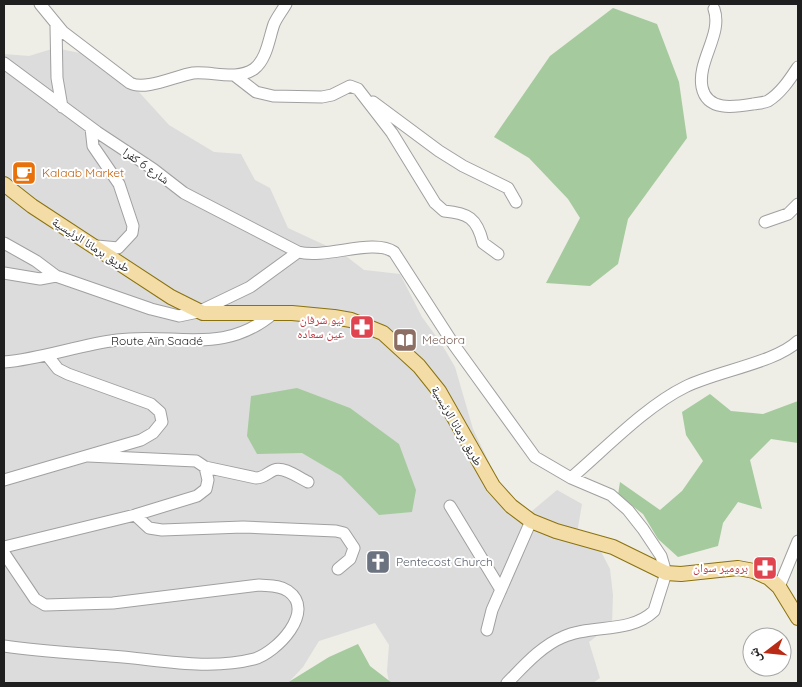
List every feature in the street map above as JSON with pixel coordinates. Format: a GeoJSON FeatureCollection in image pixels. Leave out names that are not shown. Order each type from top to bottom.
{"type":"FeatureCollection","features":[{"type":"Feature","properties":{"kind":"main road","name":"طريق برمانا الرئيسية"},"geometry":{"type":"LineString","coordinates":[[4,184],[32,206],[171,298],[198,312],[215,315],[275,312],[351,320],[383,333],[396,343],[439,391],[493,486],[511,506],[531,521],[556,531],[613,548],[666,573],[681,574],[738,568],[754,571],[769,578],[779,588],[798,618]]}},
{"type":"Feature","properties":{"kind":"street"},"geometry":{"type":"LineString","coordinates":[[40,4],[56,26],[86,51],[140,87],[196,73],[234,75],[254,69],[266,52],[275,24],[286,4]]}},
{"type":"Feature","properties":{"kind":"street"},"geometry":{"type":"LineString","coordinates":[[714,9],[717,16],[716,24],[706,53],[702,86],[706,97],[717,105],[730,108],[767,102],[788,83],[798,67]]}},
{"type":"Feature","properties":{"kind":"street"},"geometry":{"type":"LineString","coordinates":[[56,26],[57,78],[62,107]]}},
{"type":"Feature","properties":{"kind":"street","name":"شارع 6 كفرا"},"geometry":{"type":"LineString","coordinates":[[4,63],[91,128],[184,192],[298,252]]}},
{"type":"Feature","properties":{"kind":"street"},"geometry":{"type":"LineString","coordinates":[[234,75],[251,89],[262,94],[322,97],[332,96],[350,86],[358,89],[392,133],[435,203],[444,211],[464,213],[479,227],[483,243],[498,254]]}},
{"type":"Feature","properties":{"kind":"street"},"geometry":{"type":"LineString","coordinates":[[364,98],[375,103],[439,151],[463,166],[508,188],[516,202]]}},
{"type":"Feature","properties":{"kind":"street"},"geometry":{"type":"LineString","coordinates":[[91,128],[93,146],[119,184],[133,226],[132,233],[118,248],[95,246]]}},
{"type":"Feature","properties":{"kind":"street"},"geometry":{"type":"LineString","coordinates":[[765,222],[788,214],[798,204]]}},
{"type":"Feature","properties":{"kind":"street"},"geometry":{"type":"LineString","coordinates":[[4,243],[36,261],[56,276],[166,314],[186,315],[198,312],[250,288],[298,252],[317,254],[346,252],[370,246],[388,248],[394,252],[454,346],[535,457],[570,478],[611,495],[628,510],[661,556],[666,573],[658,604],[648,617],[635,623],[563,637],[539,653],[507,683]]}},
{"type":"Feature","properties":{"kind":"street"},"geometry":{"type":"LineString","coordinates":[[4,273],[40,279],[56,276]]}},
{"type":"Feature","properties":{"kind":"street","name":"Route Aïn Saadé"},"geometry":{"type":"LineString","coordinates":[[4,362],[47,356],[123,339],[219,340],[247,331],[275,312]]}},
{"type":"Feature","properties":{"kind":"street"},"geometry":{"type":"LineString","coordinates":[[570,478],[649,412],[684,388],[715,374],[785,352],[798,341]]}},
{"type":"Feature","properties":{"kind":"street"},"geometry":{"type":"LineString","coordinates":[[4,480],[150,436],[162,422],[160,412],[151,404],[58,369],[47,356]]}},
{"type":"Feature","properties":{"kind":"street"},"geometry":{"type":"LineString","coordinates":[[88,456],[187,460],[202,464],[205,467],[256,478],[262,478],[274,471],[282,470],[308,482]]}},
{"type":"Feature","properties":{"kind":"street"},"geometry":{"type":"LineString","coordinates":[[4,547],[135,515],[202,494],[208,480],[205,467]]}},
{"type":"Feature","properties":{"kind":"street"},"geometry":{"type":"LineString","coordinates":[[450,506],[501,590]]}},
{"type":"Feature","properties":{"kind":"street"},"geometry":{"type":"LineString","coordinates":[[135,515],[149,528],[162,530],[243,528],[336,531],[344,533],[354,548],[350,559],[338,570]]}},
{"type":"Feature","properties":{"kind":"street"},"geometry":{"type":"LineString","coordinates":[[487,630],[501,590],[531,521]]}},
{"type":"Feature","properties":{"kind":"street"},"geometry":{"type":"LineString","coordinates":[[779,588],[798,541]]}},
{"type":"Feature","properties":{"kind":"street"},"geometry":{"type":"LineString","coordinates":[[4,553],[35,599],[46,605],[112,603],[259,585],[274,586],[289,592],[295,597],[298,611],[294,626],[277,646],[256,659],[237,662],[187,663],[58,653],[4,646]]}},
{"type":"Feature","properties":{"kind":"shaded area"},"geometry":{"type":"Polygon","coordinates":[[[55,48],[80,53],[106,62],[128,80],[169,125],[214,152],[241,154],[255,180],[270,188],[288,228],[342,253],[364,270],[400,274],[422,317],[441,343],[455,367],[473,429],[513,512],[532,511],[557,490],[582,504],[577,533],[593,536],[610,569],[613,595],[612,624],[589,642],[600,678],[593,683],[389,683],[387,671],[389,645],[375,623],[319,641],[303,667],[288,683],[4,683],[4,54],[29,56],[55,48]]]}},
{"type":"Feature","properties":{"kind":"green space"},"geometry":{"type":"Polygon","coordinates":[[[613,8],[657,24],[679,82],[687,138],[628,219],[618,264],[590,286],[546,283],[580,218],[568,199],[529,158],[494,137],[550,56],[613,8]]]}},
{"type":"Feature","properties":{"kind":"green space"},"geometry":{"type":"Polygon","coordinates":[[[297,388],[350,408],[399,444],[416,490],[412,512],[379,515],[341,476],[302,453],[257,454],[247,436],[251,396],[297,388]]]}},
{"type":"Feature","properties":{"kind":"green space"},"geometry":{"type":"Polygon","coordinates":[[[710,394],[731,411],[763,414],[798,401],[798,443],[771,439],[750,460],[762,509],[738,502],[723,523],[718,546],[678,557],[658,539],[643,514],[618,495],[620,482],[660,510],[682,491],[703,461],[686,435],[682,412],[710,394]]]}},
{"type":"Feature","properties":{"kind":"green space"},"geometry":{"type":"Polygon","coordinates":[[[358,644],[370,666],[392,683],[287,683],[329,657],[358,644]]]}},
{"type":"Feature","properties":{"kind":"place","name":"Kalaab Market"},"geometry":{"type":"Point","coordinates":[24,173]}},
{"type":"Feature","properties":{"kind":"place","name":"نيو شرفان عين سعاده"},"geometry":{"type":"Point","coordinates":[362,327]}},
{"type":"Feature","properties":{"kind":"place","name":"Medora"},"geometry":{"type":"Point","coordinates":[405,340]}},
{"type":"Feature","properties":{"kind":"place","name":"Pentecost Church"},"geometry":{"type":"Point","coordinates":[378,562]}},
{"type":"Feature","properties":{"kind":"place","name":"برومير سوان"},"geometry":{"type":"Point","coordinates":[765,568]}}]}
